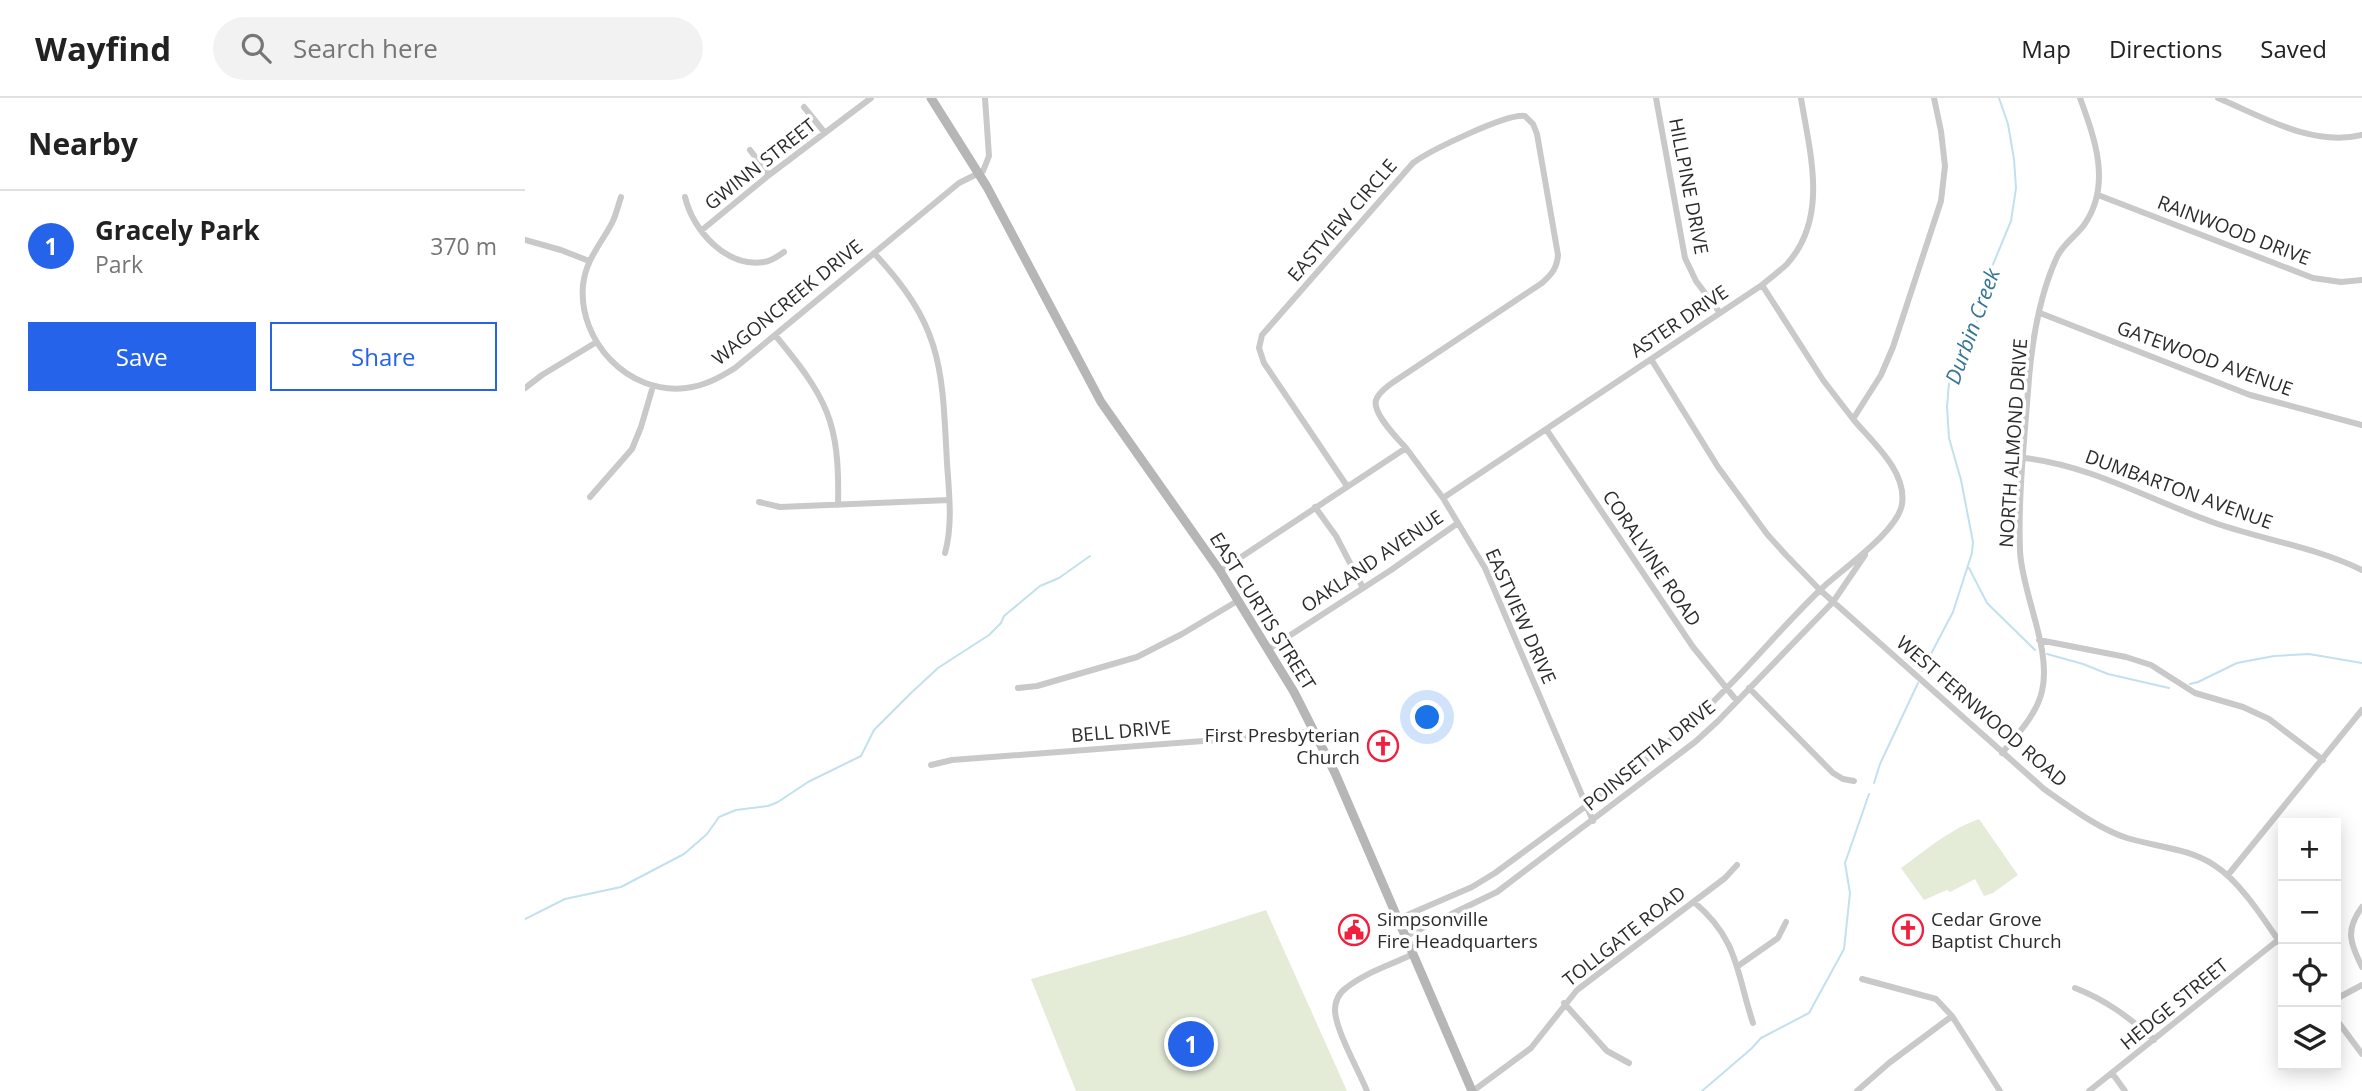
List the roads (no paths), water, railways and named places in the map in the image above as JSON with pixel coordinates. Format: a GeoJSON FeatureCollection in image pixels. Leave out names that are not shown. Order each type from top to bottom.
{"type":"FeatureCollection","features":[{"type":"Feature","properties":{"kind":"main road","name":"EAST CURTIS STREET"},"geometry":{"type":"LineString","coordinates":[[931,98],[1017,242],[1101,402],[1239,600],[1314,730],[1335,772],[1473,1091]]}},
{"type":"Feature","properties":{"kind":"street","name":"GWINN STREET"},"geometry":{"type":"LineString","coordinates":[[702,230],[769,175],[871,98]]}},
{"type":"Feature","properties":{"kind":"street"},"geometry":{"type":"LineString","coordinates":[[978,173],[987,164],[989,156],[985,98]]}},
{"type":"Feature","properties":{"kind":"street","name":"HILLPINE DRIVE"},"geometry":{"type":"LineString","coordinates":[[1656,98],[1685,258],[1696,281],[1720,313]]}},
{"type":"Feature","properties":{"kind":"street","name":"ASTER DRIVE"},"geometry":{"type":"LineString","coordinates":[[1443,498],[1762,285],[1792,257],[1803,239],[1812,215],[1814,187],[1801,98]]}},
{"type":"Feature","properties":{"kind":"street"},"geometry":{"type":"LineString","coordinates":[[1853,419],[1881,375],[1893,347],[1941,201],[1945,166],[1934,98]]}},
{"type":"Feature","properties":{"kind":"street"},"geometry":{"type":"LineString","coordinates":[[2081,100],[2090,98]]}},
{"type":"Feature","properties":{"kind":"street"},"geometry":{"type":"LineString","coordinates":[[2218,98],[2308,135],[2336,139],[2362,135]]}},
{"type":"Feature","properties":{"kind":"street","name":"NORTH ALMOND DRIVE"},"geometry":{"type":"LineString","coordinates":[[2002,753],[2036,707],[2042,692],[2043,668],[2039,640],[2020,551],[2030,362],[2040,313],[2058,255],[2085,223],[2098,195],[2097,150],[2081,100]]}},
{"type":"Feature","properties":{"kind":"street"},"geometry":{"type":"LineString","coordinates":[[804,107],[825,133]]}},
{"type":"Feature","properties":{"kind":"street","name":"EASTVIEW CIRCLE"},"geometry":{"type":"LineString","coordinates":[[1347,486],[1264,363],[1259,348],[1262,335],[1413,163],[1495,123],[1514,116],[1525,116],[1533,124],[1537,134],[1558,255],[1556,266],[1542,283],[1392,383],[1380,394],[1376,409],[1406,448]]}},
{"type":"Feature","properties":{"kind":"street"},"geometry":{"type":"LineString","coordinates":[[750,150],[769,175]]}},
{"type":"Feature","properties":{"kind":"street","name":"WAGONCREEK DRIVE"},"geometry":{"type":"LineString","coordinates":[[621,197],[612,223],[589,261],[583,283],[583,306],[588,327],[596,343],[618,367],[653,386],[682,388],[710,382],[735,368],[959,183],[978,173]]}},
{"type":"Feature","properties":{"kind":"street","name":"RAINWOOD DRIVE"},"geometry":{"type":"LineString","coordinates":[[2098,195],[2313,278],[2341,282],[2362,280]]}},
{"type":"Feature","properties":{"kind":"street"},"geometry":{"type":"LineString","coordinates":[[685,197],[689,212],[722,252],[738,259],[765,262],[784,252]]}},
{"type":"Feature","properties":{"kind":"street"},"geometry":{"type":"LineString","coordinates":[[525,240],[589,261]]}},
{"type":"Feature","properties":{"kind":"street"},"geometry":{"type":"LineString","coordinates":[[874,253],[916,304],[936,348],[942,388],[949,500],[950,533],[946,554]]}},
{"type":"Feature","properties":{"kind":"street","name":"POINSETTIA DRIVE"},"geometry":{"type":"LineString","coordinates":[[1398,919],[1472,887],[1495,873],[1669,741],[1726,688],[1820,590],[1870,547],[1898,516],[1902,507],[1902,493],[1894,470],[1823,380],[1762,285]]}},
{"type":"Feature","properties":{"kind":"street","name":"GATEWOOD AVENUE"},"geometry":{"type":"LineString","coordinates":[[2040,313],[2250,396],[2362,425]]}},
{"type":"Feature","properties":{"kind":"street"},"geometry":{"type":"LineString","coordinates":[[775,335],[813,383],[827,410],[837,449],[838,505]]}},
{"type":"Feature","properties":{"kind":"street"},"geometry":{"type":"LineString","coordinates":[[525,388],[596,343]]}},
{"type":"Feature","properties":{"kind":"street","name":"WEST FERNWOOD ROAD"},"geometry":{"type":"LineString","coordinates":[[1651,359],[1718,467],[1758,522],[1820,590],[2044,789],[2106,829],[2129,839],[2195,856],[2213,864],[2228,876],[2278,940]]}},
{"type":"Feature","properties":{"kind":"street"},"geometry":{"type":"LineString","coordinates":[[590,496],[632,449],[653,386]]}},
{"type":"Feature","properties":{"kind":"street","name":"CORALVINE ROAD"},"geometry":{"type":"LineString","coordinates":[[1546,429],[1693,647],[1737,701]]}},
{"type":"Feature","properties":{"kind":"street"},"geometry":{"type":"LineString","coordinates":[[1220,571],[1406,448]]}},
{"type":"Feature","properties":{"kind":"street","name":"EASTVIEW DRIVE"},"geometry":{"type":"LineString","coordinates":[[1406,448],[1443,498],[1497,593],[1593,821]]}},
{"type":"Feature","properties":{"kind":"street","name":"DUMBARTON AVENUE"},"geometry":{"type":"LineString","coordinates":[[2024,458],[2084,472],[2217,524],[2325,554],[2362,570]]}},
{"type":"Feature","properties":{"kind":"street"},"geometry":{"type":"LineString","coordinates":[[759,502],[774,507],[949,500]]}},
{"type":"Feature","properties":{"kind":"street"},"geometry":{"type":"LineString","coordinates":[[1315,507],[1336,536],[1363,588]]}},
{"type":"Feature","properties":{"kind":"street","name":"OAKLAND AVENUE"},"geometry":{"type":"LineString","coordinates":[[1269,649],[1458,523]]}},
{"type":"Feature","properties":{"kind":"street","name":"POINSETTIA DRIVE"},"geometry":{"type":"LineString","coordinates":[[1406,936],[1497,892],[1695,742],[1833,602],[1870,547]]}},
{"type":"Feature","properties":{"kind":"street"},"geometry":{"type":"LineString","coordinates":[[1018,688],[1037,686],[1137,657],[1239,600]]}},
{"type":"Feature","properties":{"kind":"street"},"geometry":{"type":"LineString","coordinates":[[2039,640],[2151,664],[2195,693],[2243,707],[2269,719],[2323,760]]}},
{"type":"Feature","properties":{"kind":"street"},"geometry":{"type":"LineString","coordinates":[[1749,688],[1833,773],[1854,781]]}},
{"type":"Feature","properties":{"kind":"street"},"geometry":{"type":"LineString","coordinates":[[2228,876],[2362,710]]}},
{"type":"Feature","properties":{"kind":"street","name":"BELL DRIVE"},"geometry":{"type":"LineString","coordinates":[[931,765],[952,760],[1296,734],[1314,730]]}},
{"type":"Feature","properties":{"kind":"street","name":"TOLLGATE ROAD"},"geometry":{"type":"LineString","coordinates":[[1473,1091],[1531,1048],[1564,1003],[1577,990],[1725,878],[1737,865]]}},
{"type":"Feature","properties":{"kind":"street"},"geometry":{"type":"LineString","coordinates":[[1694,902],[1709,915],[1725,938],[1738,966],[1753,1023]]}},
{"type":"Feature","properties":{"kind":"street"},"geometry":{"type":"LineString","coordinates":[[2362,907],[2354,918],[2350,942],[2362,967]]}},
{"type":"Feature","properties":{"kind":"street"},"geometry":{"type":"LineString","coordinates":[[1738,966],[1774,942],[1784,930],[1786,922]]}},
{"type":"Feature","properties":{"kind":"street","name":"HEDGE STREET"},"geometry":{"type":"LineString","coordinates":[[2089,1091],[2278,940]]}},
{"type":"Feature","properties":{"kind":"street"},"geometry":{"type":"LineString","coordinates":[[1367,1091],[1338,1024],[1336,998],[1344,989],[1364,976],[1413,954]]}},
{"type":"Feature","properties":{"kind":"street"},"geometry":{"type":"LineString","coordinates":[[1862,979],[1936,999],[1952,1016],[2000,1091]]}},
{"type":"Feature","properties":{"kind":"street"},"geometry":{"type":"LineString","coordinates":[[2341,996],[2362,985]]}},
{"type":"Feature","properties":{"kind":"street"},"geometry":{"type":"LineString","coordinates":[[2075,988],[2106,1001],[2134,1020],[2154,1040]]}},
{"type":"Feature","properties":{"kind":"street"},"geometry":{"type":"LineString","coordinates":[[1564,1003],[1607,1051],[1629,1063]]}},
{"type":"Feature","properties":{"kind":"street"},"geometry":{"type":"LineString","coordinates":[[1857,1091],[1889,1063],[1952,1016]]}},
{"type":"Feature","properties":{"kind":"street"},"geometry":{"type":"LineString","coordinates":[[2341,1026],[2362,1054]]}},
{"type":"Feature","properties":{"kind":"street"},"geometry":{"type":"LineString","coordinates":[[2112,1073],[2125,1091]]}},
{"type":"Feature","properties":{"kind":"waterway","name":"Durbin Creek"},"geometry":{"type":"LineString","coordinates":[[1922,671],[1953,612],[1972,553],[1973,542],[1961,480],[1949,438],[1947,407],[1949,383],[1974,330],[1989,287],[1989,274],[2011,221],[2016,188],[2014,159],[2008,124],[1999,98]]}},
{"type":"Feature","properties":{"kind":"waterway"},"geometry":{"type":"LineString","coordinates":[[525,919],[565,899],[621,887],[684,854],[707,834],[719,817],[736,810],[778,802],[808,782],[861,756],[874,730],[938,668],[989,635],[1004,616],[1040,586],[1059,578],[1090,556]]}},
{"type":"Feature","properties":{"kind":"waterway"},"geometry":{"type":"LineString","coordinates":[[1969,568],[1987,603],[2035,650]]}},
{"type":"Feature","properties":{"kind":"waterway"},"geometry":{"type":"LineString","coordinates":[[2047,654],[2108,674],[2169,688]]}},
{"type":"Feature","properties":{"kind":"waterway"},"geometry":{"type":"LineString","coordinates":[[2190,684],[2237,663],[2274,656],[2309,654],[2362,663]]}},
{"type":"Feature","properties":{"kind":"waterway","name":"Durbin Creek"},"geometry":{"type":"LineString","coordinates":[[1874,783],[1880,764],[1918,683]]}},
{"type":"Feature","properties":{"kind":"waterway","name":"Durbin Creek"},"geometry":{"type":"LineString","coordinates":[[1702,1091],[1761,1038],[1809,1013],[1844,949],[1850,893],[1845,863],[1869,794]]}},
{"type":"Feature","properties":{"kind":"place","name":"First Presbyterian Church"},"geometry":{"type":"Point","coordinates":[1383,746]}},
{"type":"Feature","properties":{"kind":"place","name":"Simpsonville Fire Headquarters"},"geometry":{"type":"Point","coordinates":[1354,930]}},
{"type":"Feature","properties":{"kind":"place","name":"Cedar Grove Baptist Church"},"geometry":{"type":"Point","coordinates":[1908,930]}},
{"type":"Feature","properties":{"kind":"place","name":"Gracely Park"},"geometry":{"type":"Point","coordinates":[1191,1044]}}]}
